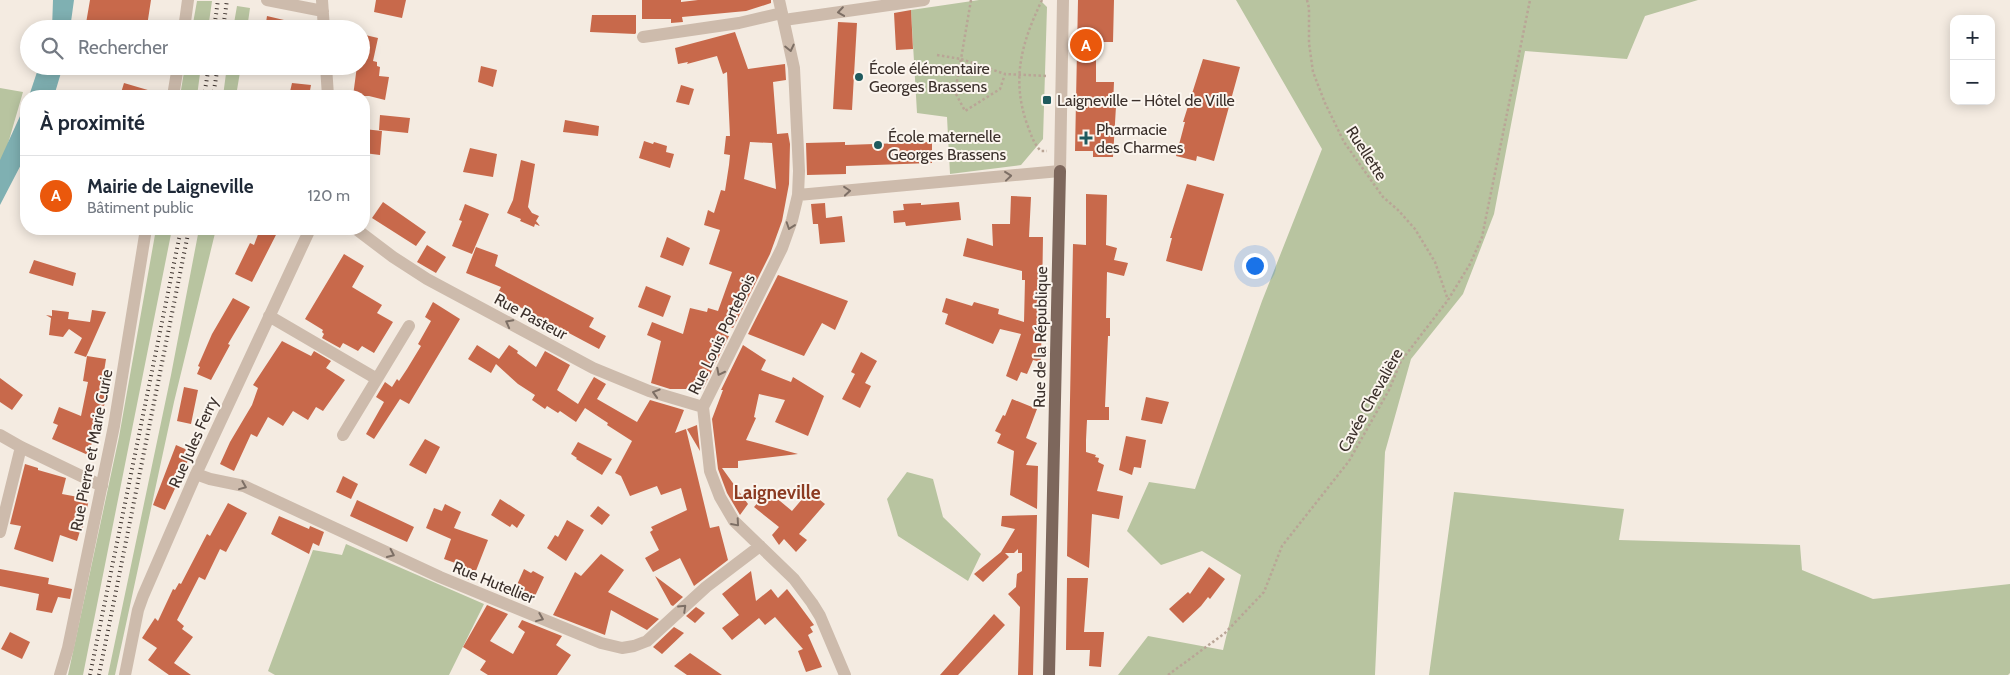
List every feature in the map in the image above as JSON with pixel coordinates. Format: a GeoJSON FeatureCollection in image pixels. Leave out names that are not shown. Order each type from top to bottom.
{"type":"FeatureCollection","features":[{"type":"Feature","properties":{"kind":"main road","name":"Rue de la République"},"geometry":{"type":"LineString","coordinates":[[1049,675],[1060,171]]}},
{"type":"Feature","properties":{"kind":"street"},"geometry":{"type":"LineString","coordinates":[[185,20],[188,0]]}},
{"type":"Feature","properties":{"kind":"street"},"geometry":{"type":"LineString","coordinates":[[267,0],[323,6],[324,20]]}},
{"type":"Feature","properties":{"kind":"street","name":"Rue Louis Portebois"},"geometry":{"type":"LineString","coordinates":[[779,0],[795,78],[799,170],[798,195],[782,248],[702,406],[710,471],[714,486],[734,521],[794,579],[812,603],[820,616],[846,675]]}},
{"type":"Feature","properties":{"kind":"street"},"geometry":{"type":"LineString","coordinates":[[643,37],[783,16],[924,0]]}},
{"type":"Feature","properties":{"kind":"street","name":"Rue de la République"},"geometry":{"type":"LineString","coordinates":[[1060,171],[1063,0]]}},
{"type":"Feature","properties":{"kind":"street"},"geometry":{"type":"LineString","coordinates":[[173,90],[176,75]]}},
{"type":"Feature","properties":{"kind":"street"},"geometry":{"type":"LineString","coordinates":[[327,75],[328,90]]}},
{"type":"Feature","properties":{"kind":"street"},"geometry":{"type":"LineString","coordinates":[[798,195],[1060,171]]}},
{"type":"Feature","properties":{"kind":"street","name":"Rue Pierre et Marie Curie"},"geometry":{"type":"LineString","coordinates":[[60,675],[68,648],[114,426],[145,235]]}},
{"type":"Feature","properties":{"kind":"street","name":"Rue Jules Ferry"},"geometry":{"type":"LineString","coordinates":[[125,675],[140,603],[196,474],[307,235]]}},
{"type":"Feature","properties":{"kind":"street","name":"Rue Pasteur"},"geometry":{"type":"LineString","coordinates":[[364,235],[427,279],[593,368],[649,391],[702,406]]}},
{"type":"Feature","properties":{"kind":"street"},"geometry":{"type":"LineString","coordinates":[[268,316],[377,379]]}},
{"type":"Feature","properties":{"kind":"street"},"geometry":{"type":"LineString","coordinates":[[343,435],[409,326]]}},
{"type":"Feature","properties":{"kind":"street"},"geometry":{"type":"LineString","coordinates":[[0,435],[102,486]]}},
{"type":"Feature","properties":{"kind":"street"},"geometry":{"type":"LineString","coordinates":[[0,532],[21,447]]}},
{"type":"Feature","properties":{"kind":"street","name":"Rue Hutellier"},"geometry":{"type":"LineString","coordinates":[[196,474],[205,478],[244,486],[453,582],[601,643],[616,647],[634,646],[652,638],[706,587],[760,546]]}},
{"type":"Feature","properties":{"kind":"path"},"geometry":{"type":"LineString","coordinates":[[972,0],[955,92],[965,111],[1000,89],[1005,74]]}},
{"type":"Feature","properties":{"kind":"path"},"geometry":{"type":"LineString","coordinates":[[1042,0],[1027,32],[1019,75],[1021,105],[1034,143],[1041,151],[1061,151]]}},
{"type":"Feature","properties":{"kind":"path","name":"Ruellette"},"geometry":{"type":"LineString","coordinates":[[1307,0],[1309,8],[1309,43],[1313,72],[1325,103],[1344,142],[1383,197],[1398,210],[1420,237],[1435,262],[1448,300]]}},
{"type":"Feature","properties":{"kind":"path","name":"Cavée Chevalière"},"geometry":{"type":"LineString","coordinates":[[1168,675],[1225,633],[1264,592],[1282,546],[1349,461],[1389,390],[1401,361],[1448,300],[1470,264],[1482,237],[1530,0]]}},
{"type":"Feature","properties":{"kind":"path"},"geometry":{"type":"LineString","coordinates":[[937,55],[961,60],[1005,74],[1046,76]]}},
{"type":"Feature","properties":{"kind":"green space"},"geometry":{"type":"Polygon","coordinates":[[[979,0],[1040,0],[1047,7],[1043,139],[1021,165],[950,174],[947,117],[917,113],[911,10],[979,0]]]}},
{"type":"Feature","properties":{"kind":"green space"},"geometry":{"type":"Polygon","coordinates":[[[1236,0],[1698,0],[1645,16],[1627,59],[1525,51],[1494,214],[1463,294],[1411,359],[1385,452],[1375,675],[1118,675],[1148,636],[1223,650],[1241,575],[1202,551],[1161,565],[1127,531],[1149,482],[1195,489],[1262,301],[1322,149],[1236,0]]]}},
{"type":"Feature","properties":{"kind":"green space"},"geometry":{"type":"Polygon","coordinates":[[[197,1],[212,1],[209,20],[194,20],[197,1]]]}},
{"type":"Feature","properties":{"kind":"green space"},"geometry":{"type":"Polygon","coordinates":[[[237,6],[250,8],[248,20],[235,20],[237,6]]]}},
{"type":"Feature","properties":{"kind":"green space"},"geometry":{"type":"Polygon","coordinates":[[[184,75],[200,75],[198,90],[181,90],[184,75]]]}},
{"type":"Feature","properties":{"kind":"green space"},"geometry":{"type":"Polygon","coordinates":[[[226,75],[240,75],[237,90],[224,90],[226,75]]]}},
{"type":"Feature","properties":{"kind":"green space"},"geometry":{"type":"Polygon","coordinates":[[[0,88],[20,91],[20,102],[5,154],[0,162],[0,88]]]}},
{"type":"Feature","properties":{"kind":"green space"},"geometry":{"type":"Polygon","coordinates":[[[155,235],[171,235],[83,675],[68,675],[119,437],[155,235]]]}},
{"type":"Feature","properties":{"kind":"green space"},"geometry":{"type":"Polygon","coordinates":[[[198,235],[215,235],[174,402],[115,675],[108,675],[171,375],[198,235]]]}},
{"type":"Feature","properties":{"kind":"green space"},"geometry":{"type":"Polygon","coordinates":[[[907,472],[933,479],[943,517],[981,554],[968,581],[898,536],[887,499],[907,472]]]}},
{"type":"Feature","properties":{"kind":"green space"},"geometry":{"type":"Polygon","coordinates":[[[1454,492],[1624,509],[1619,540],[1800,545],[1802,570],[1873,599],[2010,584],[2010,673],[2008,675],[1429,675],[1454,492]]]}},
{"type":"Feature","properties":{"kind":"green space"},"geometry":{"type":"Polygon","coordinates":[[[346,544],[484,604],[449,675],[275,675],[268,671],[313,550],[342,555],[346,544]]]}},
{"type":"Feature","properties":{"kind":"water"},"geometry":{"type":"Polygon","coordinates":[[[53,0],[74,0],[71,20],[52,20],[53,0]]]}},
{"type":"Feature","properties":{"kind":"water"},"geometry":{"type":"Polygon","coordinates":[[[36,75],[60,75],[56,90],[31,90],[36,75]]]}},
{"type":"Feature","properties":{"kind":"water"},"geometry":{"type":"Polygon","coordinates":[[[20,116],[20,167],[0,205],[0,160],[20,116]]]}},
{"type":"Feature","properties":{"kind":"building"},"geometry":{"type":"Polygon","coordinates":[[[90,0],[151,0],[148,20],[87,20],[90,0]]]}},
{"type":"Feature","properties":{"kind":"building"},"geometry":{"type":"Polygon","coordinates":[[[376,0],[406,0],[402,18],[374,12],[376,0]]]}},
{"type":"Feature","properties":{"kind":"building"},"geometry":{"type":"Polygon","coordinates":[[[642,0],[681,0],[681,2],[698,0],[771,0],[771,3],[746,11],[682,17],[683,22],[671,23],[671,19],[642,19],[642,0]]]}},
{"type":"Feature","properties":{"kind":"building"},"geometry":{"type":"Polygon","coordinates":[[[1078,0],[1114,0],[1113,42],[1096,42],[1096,82],[1114,82],[1113,106],[1116,106],[1113,157],[1093,157],[1093,151],[1075,151],[1078,0]]]}},
{"type":"Feature","properties":{"kind":"building"},"geometry":{"type":"Polygon","coordinates":[[[911,10],[913,49],[896,50],[894,13],[911,10]]]}},
{"type":"Feature","properties":{"kind":"building"},"geometry":{"type":"Polygon","coordinates":[[[592,15],[636,15],[636,33],[590,32],[592,15]]]}},
{"type":"Feature","properties":{"kind":"building"},"geometry":{"type":"Polygon","coordinates":[[[267,16],[284,20],[266,20],[267,16]]]}},
{"type":"Feature","properties":{"kind":"building"},"geometry":{"type":"Polygon","coordinates":[[[838,22],[857,23],[852,110],[833,109],[838,22]]]}},
{"type":"Feature","properties":{"kind":"building"},"geometry":{"type":"Polygon","coordinates":[[[735,32],[748,69],[785,64],[786,80],[773,82],[777,134],[788,133],[790,144],[789,184],[782,221],[770,254],[733,328],[728,326],[724,333],[729,336],[703,389],[670,389],[651,383],[661,341],[647,335],[652,322],[683,334],[690,308],[707,312],[708,308],[718,311],[732,272],[709,264],[720,230],[704,225],[708,210],[714,213],[721,190],[725,191],[729,165],[730,155],[724,154],[726,136],[730,136],[727,72],[723,74],[717,56],[687,64],[688,62],[678,64],[675,48],[735,32]],[[750,142],[744,179],[776,189],[772,143],[750,142]]]}},
{"type":"Feature","properties":{"kind":"building"},"geometry":{"type":"Polygon","coordinates":[[[370,36],[378,38],[373,61],[377,62],[377,66],[380,67],[379,76],[389,77],[385,100],[370,96],[370,90],[354,90],[356,75],[370,75],[370,36]]]}},
{"type":"Feature","properties":{"kind":"building"},"geometry":{"type":"Polygon","coordinates":[[[1203,59],[1240,67],[1214,161],[1197,156],[1196,161],[1176,156],[1185,122],[1183,122],[1203,59]]]}},
{"type":"Feature","properties":{"kind":"building"},"geometry":{"type":"Polygon","coordinates":[[[481,66],[497,70],[493,87],[478,82],[481,66]]]}},
{"type":"Feature","properties":{"kind":"building"},"geometry":{"type":"Polygon","coordinates":[[[124,83],[148,90],[122,90],[124,83]]]}},
{"type":"Feature","properties":{"kind":"building"},"geometry":{"type":"Polygon","coordinates":[[[292,83],[311,85],[310,90],[290,90],[292,83]]]}},
{"type":"Feature","properties":{"kind":"building"},"geometry":{"type":"Polygon","coordinates":[[[681,85],[694,89],[689,105],[676,102],[681,85]]]}},
{"type":"Feature","properties":{"kind":"building"},"geometry":{"type":"Polygon","coordinates":[[[380,115],[410,118],[408,133],[379,130],[380,115]]]}},
{"type":"Feature","properties":{"kind":"building"},"geometry":{"type":"Polygon","coordinates":[[[565,120],[599,126],[598,136],[563,132],[565,120]]]}},
{"type":"Feature","properties":{"kind":"building"},"geometry":{"type":"Polygon","coordinates":[[[370,130],[382,131],[380,155],[370,154],[370,130]]]}},
{"type":"Feature","properties":{"kind":"building"},"geometry":{"type":"Polygon","coordinates":[[[644,141],[667,146],[666,152],[674,154],[670,168],[639,158],[644,141]]]}},
{"type":"Feature","properties":{"kind":"building"},"geometry":{"type":"Polygon","coordinates":[[[845,142],[845,145],[932,142],[932,163],[846,166],[846,174],[807,175],[806,143],[845,142]]]}},
{"type":"Feature","properties":{"kind":"building"},"geometry":{"type":"Polygon","coordinates":[[[470,148],[497,154],[493,177],[463,172],[470,148]]]}},
{"type":"Feature","properties":{"kind":"building"},"geometry":{"type":"Polygon","coordinates":[[[521,160],[535,164],[528,207],[532,213],[539,216],[536,221],[540,226],[535,224],[534,227],[507,213],[513,200],[521,160]]]}},
{"type":"Feature","properties":{"kind":"building"},"geometry":{"type":"Polygon","coordinates":[[[1187,184],[1224,194],[1202,271],[1166,261],[1172,238],[1170,238],[1187,184]]]}},
{"type":"Feature","properties":{"kind":"building"},"geometry":{"type":"Polygon","coordinates":[[[1086,194],[1107,195],[1106,245],[1117,248],[1114,260],[1128,263],[1124,276],[1107,272],[1106,318],[1110,318],[1110,336],[1108,336],[1105,407],[1109,407],[1109,420],[1087,420],[1086,440],[1086,452],[1096,455],[1095,457],[1099,458],[1098,462],[1104,465],[1097,491],[1123,496],[1119,519],[1092,514],[1089,568],[1067,556],[1073,244],[1086,245],[1086,194]]]}},
{"type":"Feature","properties":{"kind":"building"},"geometry":{"type":"Polygon","coordinates":[[[1011,196],[1031,197],[1029,237],[1043,237],[1041,362],[1033,360],[1027,374],[1021,372],[1017,381],[1006,376],[1021,334],[1000,329],[993,344],[945,324],[948,314],[942,312],[946,298],[972,306],[974,302],[999,309],[998,314],[1024,322],[1025,280],[1022,280],[1022,271],[963,256],[967,238],[993,246],[992,224],[1010,224],[1011,196]]]}},
{"type":"Feature","properties":{"kind":"building"},"geometry":{"type":"Polygon","coordinates":[[[383,202],[426,232],[416,246],[372,218],[383,202]]]}},
{"type":"Feature","properties":{"kind":"building"},"geometry":{"type":"Polygon","coordinates":[[[959,202],[961,220],[906,226],[905,222],[894,223],[893,211],[904,210],[903,204],[921,203],[921,205],[959,202]]]}},
{"type":"Feature","properties":{"kind":"building"},"geometry":{"type":"Polygon","coordinates":[[[825,203],[826,218],[842,216],[845,242],[820,244],[818,224],[813,224],[811,204],[825,203]]]}},
{"type":"Feature","properties":{"kind":"building"},"geometry":{"type":"Polygon","coordinates":[[[465,204],[489,214],[472,254],[452,246],[462,221],[459,220],[465,204]]]}},
{"type":"Feature","properties":{"kind":"building"},"geometry":{"type":"Polygon","coordinates":[[[258,235],[276,235],[252,282],[235,274],[250,243],[254,245],[258,235]]]}},
{"type":"Feature","properties":{"kind":"building"},"geometry":{"type":"Polygon","coordinates":[[[667,237],[690,248],[683,266],[660,257],[667,237]]]}},
{"type":"Feature","properties":{"kind":"building"},"geometry":{"type":"Polygon","coordinates":[[[427,245],[446,257],[436,273],[417,262],[427,245]]]}},
{"type":"Feature","properties":{"kind":"building"},"geometry":{"type":"Polygon","coordinates":[[[476,247],[498,255],[495,266],[594,318],[589,327],[606,336],[599,349],[497,295],[501,287],[466,273],[476,247]]]}},
{"type":"Feature","properties":{"kind":"building"},"geometry":{"type":"Polygon","coordinates":[[[344,254],[364,266],[352,287],[382,305],[377,313],[393,322],[374,353],[362,346],[358,351],[343,343],[340,348],[322,338],[323,330],[305,319],[344,254]]]}},
{"type":"Feature","properties":{"kind":"building"},"geometry":{"type":"Polygon","coordinates":[[[34,260],[76,273],[73,286],[29,273],[34,260]]]}},
{"type":"Feature","properties":{"kind":"building"},"geometry":{"type":"Polygon","coordinates":[[[778,275],[848,301],[835,330],[822,323],[804,356],[748,334],[778,275]]]}},
{"type":"Feature","properties":{"kind":"building"},"geometry":{"type":"Polygon","coordinates":[[[646,286],[671,296],[663,317],[638,307],[646,286]]]}},
{"type":"Feature","properties":{"kind":"building"},"geometry":{"type":"Polygon","coordinates":[[[233,298],[250,307],[228,344],[230,345],[211,380],[197,374],[200,367],[198,366],[212,334],[233,298]]]}},
{"type":"Feature","properties":{"kind":"building"},"geometry":{"type":"Polygon","coordinates":[[[433,302],[460,319],[409,404],[400,399],[374,439],[366,434],[384,402],[376,397],[385,382],[392,387],[397,379],[399,381],[421,346],[418,344],[431,321],[425,317],[433,302]]]}},
{"type":"Feature","properties":{"kind":"building"},"geometry":{"type":"Polygon","coordinates":[[[52,310],[69,312],[68,319],[90,322],[92,310],[106,312],[86,357],[74,353],[82,338],[69,329],[63,337],[49,335],[51,318],[46,315],[52,316],[52,310]]]}},
{"type":"Feature","properties":{"kind":"building"},"geometry":{"type":"Polygon","coordinates":[[[282,341],[311,356],[314,351],[331,361],[326,368],[345,380],[323,411],[316,407],[308,420],[293,411],[283,426],[268,417],[257,437],[251,434],[234,471],[220,464],[230,442],[252,405],[258,388],[253,385],[282,341]]]}},
{"type":"Feature","properties":{"kind":"building"},"geometry":{"type":"Polygon","coordinates":[[[477,345],[499,359],[509,345],[536,367],[545,351],[570,365],[557,390],[578,404],[594,377],[606,384],[597,399],[637,422],[650,400],[684,410],[675,433],[686,429],[710,528],[719,526],[728,560],[694,586],[680,558],[653,572],[645,558],[659,550],[650,532],[653,530],[651,527],[687,510],[681,488],[661,495],[657,486],[630,496],[621,476],[615,473],[632,441],[585,408],[576,422],[560,411],[558,413],[547,406],[545,409],[532,400],[535,395],[518,384],[496,364],[491,373],[468,359],[477,345]]]}},
{"type":"Feature","properties":{"kind":"building"},"geometry":{"type":"Polygon","coordinates":[[[743,345],[766,360],[761,370],[791,382],[793,377],[824,396],[808,436],[775,422],[785,400],[759,394],[754,417],[756,418],[746,440],[798,454],[738,461],[738,468],[722,468],[748,504],[740,515],[727,493],[718,469],[712,419],[723,390],[721,390],[743,345]]]}},
{"type":"Feature","properties":{"kind":"building"},"geometry":{"type":"Polygon","coordinates":[[[861,352],[877,361],[865,383],[871,386],[860,408],[842,399],[855,374],[851,372],[861,352]]]}},
{"type":"Feature","properties":{"kind":"building"},"geometry":{"type":"Polygon","coordinates":[[[87,356],[106,359],[101,391],[108,392],[104,406],[100,405],[97,413],[101,415],[88,455],[52,439],[58,425],[53,423],[59,407],[81,416],[88,382],[83,381],[87,356]]]}},
{"type":"Feature","properties":{"kind":"building"},"geometry":{"type":"Polygon","coordinates":[[[0,378],[23,395],[12,410],[0,402],[0,378]]]}},
{"type":"Feature","properties":{"kind":"building"},"geometry":{"type":"Polygon","coordinates":[[[184,387],[198,390],[191,424],[177,421],[184,387]]]}},
{"type":"Feature","properties":{"kind":"building"},"geometry":{"type":"Polygon","coordinates":[[[1146,397],[1169,402],[1162,424],[1141,420],[1146,397]]]}},
{"type":"Feature","properties":{"kind":"building"},"geometry":{"type":"Polygon","coordinates":[[[1012,399],[1037,409],[1026,438],[1037,443],[1026,465],[1038,466],[1037,509],[1010,495],[1014,451],[997,443],[1001,434],[995,431],[1003,415],[1005,416],[1012,399]]]}},
{"type":"Feature","properties":{"kind":"building"},"geometry":{"type":"Polygon","coordinates":[[[697,425],[700,451],[687,429],[697,425]]]}},
{"type":"Feature","properties":{"kind":"building"},"geometry":{"type":"Polygon","coordinates":[[[1126,436],[1146,440],[1141,468],[1134,467],[1132,475],[1119,470],[1126,436]]]}},
{"type":"Feature","properties":{"kind":"building"},"geometry":{"type":"Polygon","coordinates":[[[425,439],[440,447],[426,474],[409,465],[425,439]]]}},
{"type":"Feature","properties":{"kind":"building"},"geometry":{"type":"Polygon","coordinates":[[[578,442],[612,459],[602,475],[571,454],[578,442]]]}},
{"type":"Feature","properties":{"kind":"building"},"geometry":{"type":"Polygon","coordinates":[[[176,445],[192,452],[165,510],[153,505],[176,445]]]}},
{"type":"Feature","properties":{"kind":"building"},"geometry":{"type":"Polygon","coordinates":[[[25,464],[66,478],[62,494],[89,499],[82,532],[80,531],[77,541],[60,535],[53,562],[14,549],[21,526],[10,524],[25,464]]]}},
{"type":"Feature","properties":{"kind":"building"},"geometry":{"type":"Polygon","coordinates":[[[343,476],[358,484],[351,499],[336,492],[343,476]]]}},
{"type":"Feature","properties":{"kind":"building"},"geometry":{"type":"Polygon","coordinates":[[[768,491],[792,511],[809,491],[825,504],[799,534],[807,540],[796,552],[784,539],[779,545],[772,535],[779,527],[754,507],[768,491]]]}},
{"type":"Feature","properties":{"kind":"building"},"geometry":{"type":"Polygon","coordinates":[[[500,499],[525,515],[517,528],[512,524],[510,527],[491,515],[500,499]]]}},
{"type":"Feature","properties":{"kind":"building"},"geometry":{"type":"Polygon","coordinates":[[[357,500],[414,527],[407,542],[350,516],[357,500]]]}},
{"type":"Feature","properties":{"kind":"building"},"geometry":{"type":"Polygon","coordinates":[[[228,503],[247,513],[226,552],[220,549],[205,580],[199,577],[177,620],[184,626],[182,629],[193,637],[174,663],[191,675],[169,675],[148,660],[157,648],[142,638],[155,618],[158,621],[173,589],[175,590],[179,583],[181,584],[207,534],[210,536],[228,503]]]}},
{"type":"Feature","properties":{"kind":"building"},"geometry":{"type":"Polygon","coordinates":[[[445,504],[461,512],[454,528],[488,540],[472,581],[457,575],[461,565],[444,559],[451,539],[426,528],[434,508],[442,511],[445,504]]]}},
{"type":"Feature","properties":{"kind":"building"},"geometry":{"type":"Polygon","coordinates":[[[598,506],[610,515],[602,525],[590,516],[598,506]]]}},
{"type":"Feature","properties":{"kind":"building"},"geometry":{"type":"Polygon","coordinates":[[[1037,515],[1033,675],[1018,675],[1020,607],[1008,594],[1016,587],[1017,574],[1022,571],[1022,553],[1018,553],[1018,549],[1014,553],[1005,553],[1009,557],[983,582],[974,574],[1001,552],[1015,529],[1001,526],[1002,516],[1037,515]]]}},
{"type":"Feature","properties":{"kind":"building"},"geometry":{"type":"Polygon","coordinates":[[[279,516],[309,529],[310,526],[324,532],[319,546],[313,543],[309,554],[271,534],[279,516]]]}},
{"type":"Feature","properties":{"kind":"building"},"geometry":{"type":"Polygon","coordinates":[[[567,520],[584,530],[566,561],[547,548],[555,535],[558,537],[567,520]]]}},
{"type":"Feature","properties":{"kind":"building"},"geometry":{"type":"Polygon","coordinates":[[[601,554],[624,570],[608,592],[659,619],[647,630],[611,610],[605,635],[553,615],[575,572],[581,576],[601,554]]]}},
{"type":"Feature","properties":{"kind":"building"},"geometry":{"type":"Polygon","coordinates":[[[1209,567],[1225,579],[1210,599],[1208,597],[1183,623],[1169,609],[1188,592],[1190,594],[1209,567]]]}},
{"type":"Feature","properties":{"kind":"building"},"geometry":{"type":"Polygon","coordinates":[[[0,569],[49,578],[48,584],[72,589],[70,599],[58,597],[52,613],[36,610],[39,594],[0,586],[0,569]]]}},
{"type":"Feature","properties":{"kind":"building"},"geometry":{"type":"Polygon","coordinates":[[[524,569],[544,577],[535,596],[516,587],[524,569]]]}},
{"type":"Feature","properties":{"kind":"building"},"geometry":{"type":"Polygon","coordinates":[[[751,571],[756,601],[771,589],[778,598],[787,589],[797,602],[814,625],[810,627],[813,632],[808,635],[822,667],[806,672],[798,651],[803,649],[775,617],[765,625],[759,618],[732,640],[722,628],[739,615],[722,594],[751,571]]]}},
{"type":"Feature","properties":{"kind":"building"},"geometry":{"type":"Polygon","coordinates":[[[655,576],[683,597],[673,606],[671,605],[655,576]]]}},
{"type":"Feature","properties":{"kind":"building"},"geometry":{"type":"Polygon","coordinates":[[[1067,578],[1088,578],[1084,632],[1104,632],[1101,667],[1089,666],[1090,650],[1066,650],[1067,578]]]}},
{"type":"Feature","properties":{"kind":"building"},"geometry":{"type":"Polygon","coordinates":[[[487,605],[508,614],[490,641],[513,654],[525,632],[518,627],[522,620],[562,636],[556,645],[571,655],[557,675],[488,675],[480,670],[486,661],[463,647],[487,605]]]}},
{"type":"Feature","properties":{"kind":"building"},"geometry":{"type":"Polygon","coordinates":[[[696,607],[705,613],[695,623],[686,616],[696,607]]]}},
{"type":"Feature","properties":{"kind":"building"},"geometry":{"type":"Polygon","coordinates":[[[994,614],[1005,625],[958,675],[940,675],[994,614]]]}},
{"type":"Feature","properties":{"kind":"building"},"geometry":{"type":"Polygon","coordinates":[[[674,627],[684,633],[662,654],[653,647],[674,627]]]}},
{"type":"Feature","properties":{"kind":"building"},"geometry":{"type":"Polygon","coordinates":[[[10,632],[30,642],[22,659],[1,649],[10,632]]]}},
{"type":"Feature","properties":{"kind":"building"},"geometry":{"type":"Polygon","coordinates":[[[690,653],[722,675],[687,675],[674,666],[690,653]]]}},
{"type":"Feature","properties":{"kind":"railway"},"geometry":{"type":"LineString","coordinates":[[215,20],[218,0]]}},
{"type":"Feature","properties":{"kind":"railway"},"geometry":{"type":"LineString","coordinates":[[224,20],[227,0]]}},
{"type":"Feature","properties":{"kind":"railway"},"geometry":{"type":"LineString","coordinates":[[205,90],[208,75]]}},
{"type":"Feature","properties":{"kind":"railway"},"geometry":{"type":"LineString","coordinates":[[214,90],[216,75]]}},
{"type":"Feature","properties":{"kind":"railway"},"geometry":{"type":"LineString","coordinates":[[90,675],[180,235]]}},
{"type":"Feature","properties":{"kind":"railway"},"geometry":{"type":"LineString","coordinates":[[99,675],[188,235]]}},
{"type":"Feature","properties":{"kind":"place","name":"Mairie de Laigneville"},"geometry":{"type":"Point","coordinates":[1086,45]}},
{"type":"Feature","properties":{"kind":"place","name":"École élémentaire Georges Brassens"},"geometry":{"type":"Point","coordinates":[859,77]}},
{"type":"Feature","properties":{"kind":"place","name":"Laigneville – Hôtel de Ville"},"geometry":{"type":"Point","coordinates":[1047,100]}},
{"type":"Feature","properties":{"kind":"place","name":"Pharmacie des Charmes"},"geometry":{"type":"Point","coordinates":[1086,138]}},
{"type":"Feature","properties":{"kind":"place","name":"École maternelle Georges Brassens"},"geometry":{"type":"Point","coordinates":[878,145]}},
{"type":"Feature","properties":{"kind":"district","name":"Laigneville"},"geometry":{"type":"Point","coordinates":[777,492]}}]}
